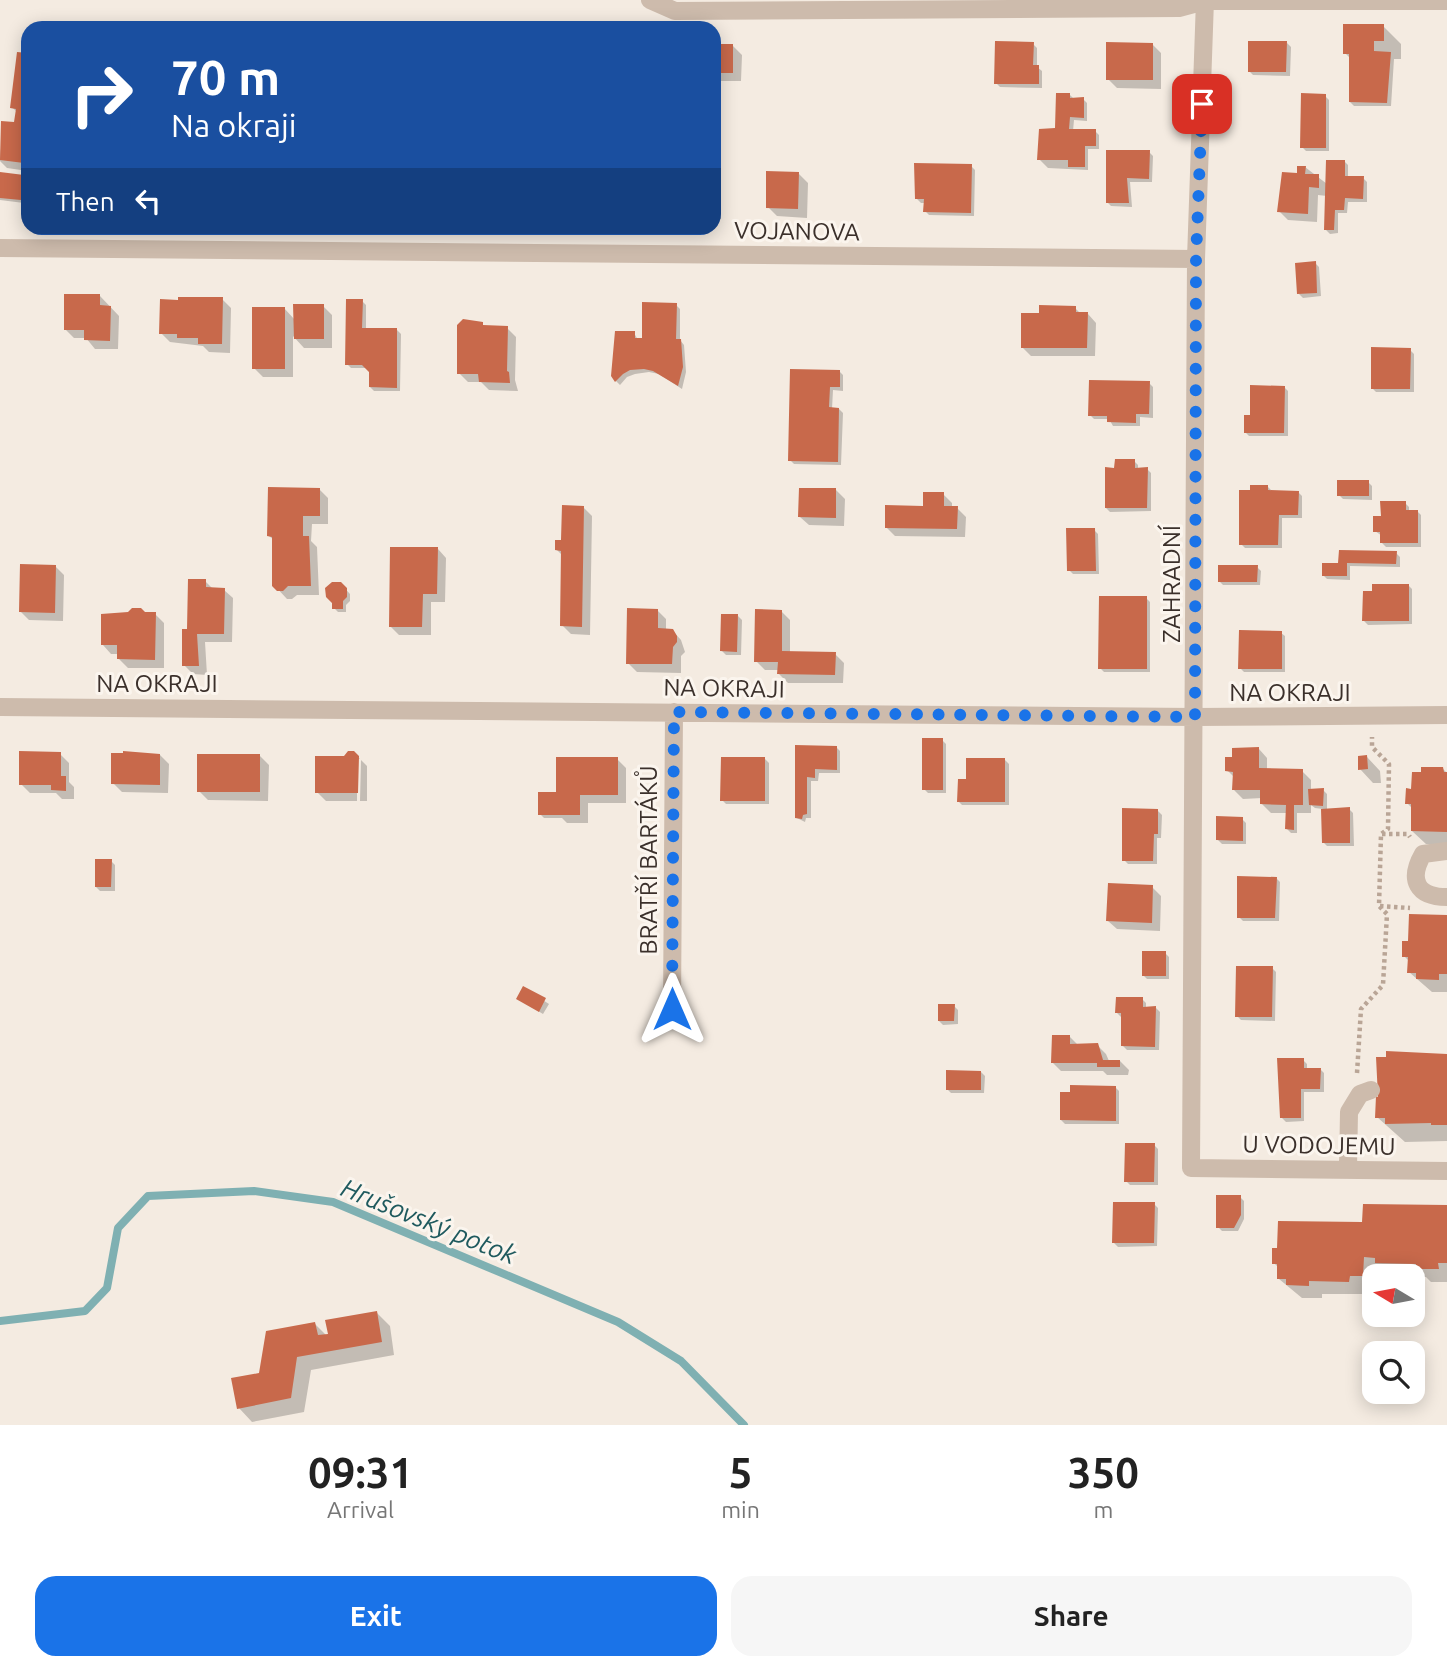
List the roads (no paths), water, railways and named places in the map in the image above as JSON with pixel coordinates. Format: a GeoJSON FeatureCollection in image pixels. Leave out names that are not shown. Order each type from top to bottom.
{"type":"FeatureCollection","features":[{"type":"Feature","properties":{"kind":"street"},"geometry":{"type":"LineString","coordinates":[[650,0],[675,11],[1179,8],[1205,1],[1447,1]]}},
{"type":"Feature","properties":{"kind":"street","name":"ZAHRADNÍ"},"geometry":{"type":"LineString","coordinates":[[1191,1168],[1196,259],[1205,1]]}},
{"type":"Feature","properties":{"kind":"street","name":"VOJANOVA"},"geometry":{"type":"LineString","coordinates":[[0,248],[1196,259]]}},
{"type":"Feature","properties":{"kind":"street","name":"NA OKRAJI"},"geometry":{"type":"LineString","coordinates":[[0,707],[1195,717],[1447,715]]}},
{"type":"Feature","properties":{"kind":"street","name":"BRATŘÍ BARTÁKŮ"},"geometry":{"type":"LineString","coordinates":[[672,1009],[674,712]]}},
{"type":"Feature","properties":{"kind":"street"},"geometry":{"type":"LineString","coordinates":[[1447,851],[1423,854],[1417,863],[1416,883],[1423,893],[1431,897],[1447,897]]}},
{"type":"Feature","properties":{"kind":"street"},"geometry":{"type":"LineString","coordinates":[[1348,1169],[1349,1112],[1360,1094],[1370,1090]]}},
{"type":"Feature","properties":{"kind":"street","name":"U VODOJEMU"},"geometry":{"type":"LineString","coordinates":[[1191,1168],[1447,1171]]}},
{"type":"Feature","properties":{"kind":"waterway","name":"Hrušovský potok"},"geometry":{"type":"LineString","coordinates":[[0,1321],[85,1311],[107,1288],[118,1228],[148,1196],[254,1191],[333,1202],[618,1322],[681,1361],[744,1425]]}}]}
